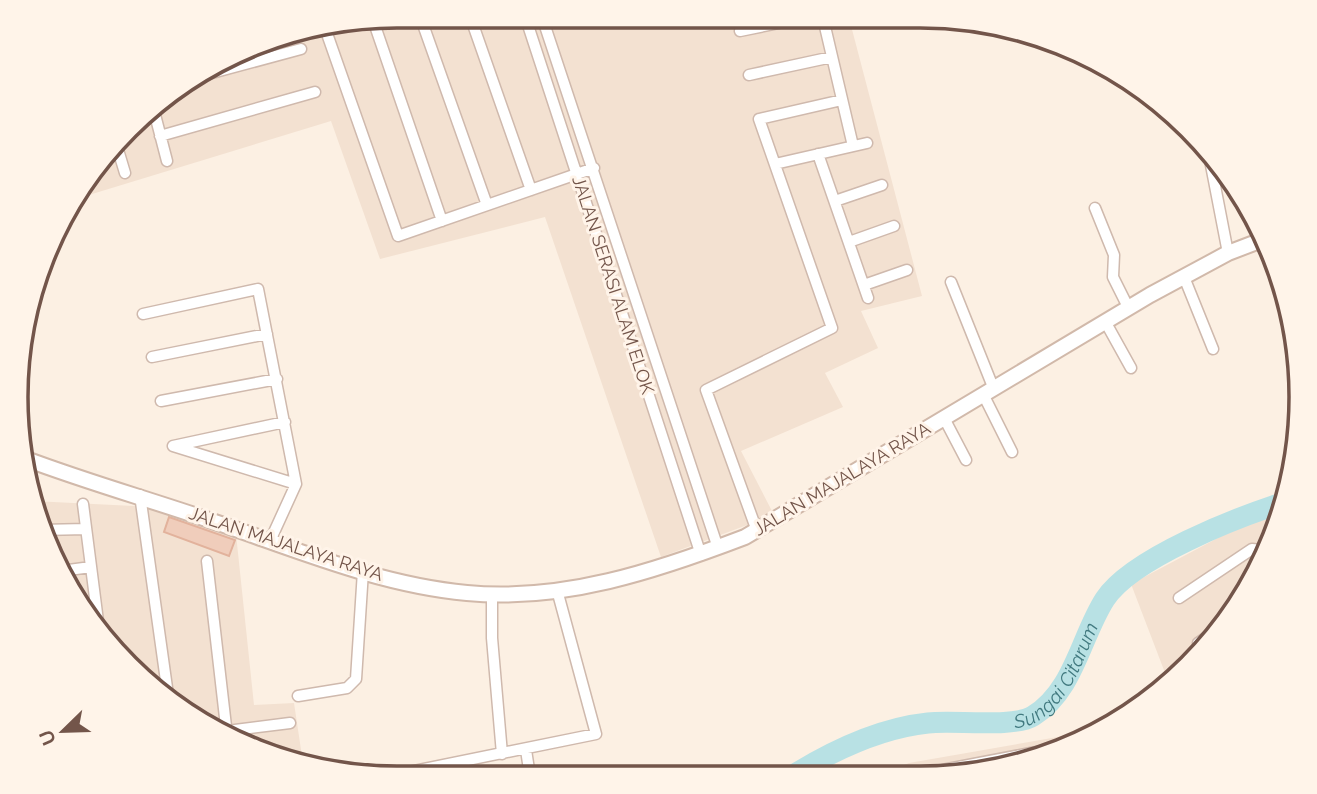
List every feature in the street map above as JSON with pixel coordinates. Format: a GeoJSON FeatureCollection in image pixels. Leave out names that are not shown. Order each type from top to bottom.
{"type":"FeatureCollection","features":[{"type":"Feature","properties":{"kind":"street"},"geometry":{"type":"LineString","coordinates":[[424,28],[487,205]]}},
{"type":"Feature","properties":{"kind":"street"},"geometry":{"type":"LineString","coordinates":[[474,28],[531,190]]}},
{"type":"Feature","properties":{"kind":"street","name":"JALAN SERASI ALAM ELOK"},"geometry":{"type":"LineString","coordinates":[[528,28],[701,555]]}},
{"type":"Feature","properties":{"kind":"street","name":"JALAN SERASI ALAM ELOK"},"geometry":{"type":"LineString","coordinates":[[546,28],[718,548]]}},
{"type":"Feature","properties":{"kind":"street"},"geometry":{"type":"LineString","coordinates":[[740,31],[755,28]]}},
{"type":"Feature","properties":{"kind":"street"},"geometry":{"type":"LineString","coordinates":[[825,28],[853,146]]}},
{"type":"Feature","properties":{"kind":"street"},"geometry":{"type":"LineString","coordinates":[[376,29],[442,221]]}},
{"type":"Feature","properties":{"kind":"street"},"geometry":{"type":"LineString","coordinates":[[328,35],[398,236],[594,168]]}},
{"type":"Feature","properties":{"kind":"street"},"geometry":{"type":"LineString","coordinates":[[230,68],[301,49]]}},
{"type":"Feature","properties":{"kind":"street"},"geometry":{"type":"LineString","coordinates":[[749,75],[832,57]]}},
{"type":"Feature","properties":{"kind":"street"},"geometry":{"type":"LineString","coordinates":[[160,136],[315,92]]}},
{"type":"Feature","properties":{"kind":"street"},"geometry":{"type":"LineString","coordinates":[[757,531],[706,390],[832,328],[759,118],[842,100]]}},
{"type":"Feature","properties":{"kind":"street"},"geometry":{"type":"LineString","coordinates":[[156,118],[167,161]]}},
{"type":"Feature","properties":{"kind":"street"},"geometry":{"type":"LineString","coordinates":[[775,164],[867,143]]}},
{"type":"Feature","properties":{"kind":"street"},"geometry":{"type":"LineString","coordinates":[[818,154],[868,298]]}},
{"type":"Feature","properties":{"kind":"street"},"geometry":{"type":"LineString","coordinates":[[119,155],[125,173]]}},
{"type":"Feature","properties":{"kind":"street"},"geometry":{"type":"LineString","coordinates":[[1212,171],[1228,253]]}},
{"type":"Feature","properties":{"kind":"street"},"geometry":{"type":"LineString","coordinates":[[835,201],[882,185]]}},
{"type":"Feature","properties":{"kind":"street"},"geometry":{"type":"LineString","coordinates":[[1095,208],[1114,255],[1113,277],[1129,309]]}},
{"type":"Feature","properties":{"kind":"street"},"geometry":{"type":"LineString","coordinates":[[849,242],[894,226]]}},
{"type":"Feature","properties":{"kind":"street","name":"JALAN MAJALAYA RAYA"},"geometry":{"type":"LineString","coordinates":[[34,462],[140,495],[270,541],[406,583],[466,593],[557,590],[652,572],[757,531],[988,391],[1184,277],[1228,253],[1255,243]]}},
{"type":"Feature","properties":{"kind":"street"},"geometry":{"type":"LineString","coordinates":[[864,285],[906,270]]}},
{"type":"Feature","properties":{"kind":"street"},"geometry":{"type":"LineString","coordinates":[[1184,277],[1213,349]]}},
{"type":"Feature","properties":{"kind":"street"},"geometry":{"type":"LineString","coordinates":[[951,282],[1012,452]]}},
{"type":"Feature","properties":{"kind":"street"},"geometry":{"type":"LineString","coordinates":[[143,314],[258,289],[296,484],[270,541]]}},
{"type":"Feature","properties":{"kind":"street"},"geometry":{"type":"LineString","coordinates":[[1106,323],[1131,368]]}},
{"type":"Feature","properties":{"kind":"street"},"geometry":{"type":"LineString","coordinates":[[152,356],[267,334]]}},
{"type":"Feature","properties":{"kind":"street"},"geometry":{"type":"LineString","coordinates":[[161,401],[277,379]]}},
{"type":"Feature","properties":{"kind":"street"},"geometry":{"type":"LineString","coordinates":[[944,418],[966,460]]}},
{"type":"Feature","properties":{"kind":"street"},"geometry":{"type":"LineString","coordinates":[[285,422],[173,446],[296,484]]}},
{"type":"Feature","properties":{"kind":"street"},"geometry":{"type":"LineString","coordinates":[[35,468],[48,467]]}},
{"type":"Feature","properties":{"kind":"street"},"geometry":{"type":"LineString","coordinates":[[140,495],[167,685]]}},
{"type":"Feature","properties":{"kind":"street"},"geometry":{"type":"LineString","coordinates":[[83,504],[97,612]]}},
{"type":"Feature","properties":{"kind":"street"},"geometry":{"type":"LineString","coordinates":[[686,510],[704,505]]}},
{"type":"Feature","properties":{"kind":"street"},"geometry":{"type":"LineString","coordinates":[[53,530],[86,529]]}},
{"type":"Feature","properties":{"kind":"street"},"geometry":{"type":"LineString","coordinates":[[1179,598],[1252,549],[1256,549]]}},
{"type":"Feature","properties":{"kind":"street"},"geometry":{"type":"LineString","coordinates":[[207,561],[226,724]]}},
{"type":"Feature","properties":{"kind":"street"},"geometry":{"type":"LineString","coordinates":[[71,570],[91,567]]}},
{"type":"Feature","properties":{"kind":"street"},"geometry":{"type":"LineString","coordinates":[[298,696],[347,688],[356,679],[363,571]]}},
{"type":"Feature","properties":{"kind":"street"},"geometry":{"type":"LineString","coordinates":[[440,766],[596,734],[557,590]]}},
{"type":"Feature","properties":{"kind":"street"},"geometry":{"type":"LineString","coordinates":[[492,594],[492,638],[502,754]]}},
{"type":"Feature","properties":{"kind":"street"},"geometry":{"type":"LineString","coordinates":[[240,731],[290,723]]}},
{"type":"Feature","properties":{"kind":"street"},"geometry":{"type":"LineString","coordinates":[[526,750],[528,766]]}},
{"type":"Feature","properties":{"kind":"shaded area"},"geometry":{"type":"Polygon","coordinates":[[[397,28],[852,28],[922,296],[861,311],[878,348],[825,373],[843,407],[741,451],[774,515],[661,557],[545,217],[380,259],[331,121],[88,195],[104,172],[136,136],[192,90],[256,56],[325,35],[397,28]]]}},
{"type":"Feature","properties":{"kind":"shaded area"},"geometry":{"type":"Polygon","coordinates":[[[44,502],[154,507],[236,534],[254,705],[294,703],[302,753],[234,728],[212,717],[172,690],[136,658],[90,602],[66,560],[44,502]]]}},
{"type":"Feature","properties":{"kind":"shaded area"},"geometry":{"type":"Polygon","coordinates":[[[1268,518],[1251,560],[1227,602],[1213,622],[1165,672],[1131,584],[1231,531],[1268,518]]]}},
{"type":"Feature","properties":{"kind":"shaded area"},"geometry":{"type":"Polygon","coordinates":[[[1067,735],[992,759],[944,765],[901,766],[1067,735]]]}},
{"type":"Feature","properties":{"kind":"building"},"geometry":{"type":"Polygon","coordinates":[[[169,517],[235,540],[229,556],[164,532],[169,517]]]}},
{"type":"Feature","properties":{"kind":"waterway","name":"Sungai Citarum"},"geometry":{"type":"LineString","coordinates":[[810,766],[839,750],[892,730],[939,722],[1012,722],[1033,716],[1058,692],[1105,599],[1119,584],[1161,554],[1215,528],[1272,507]]}}]}
